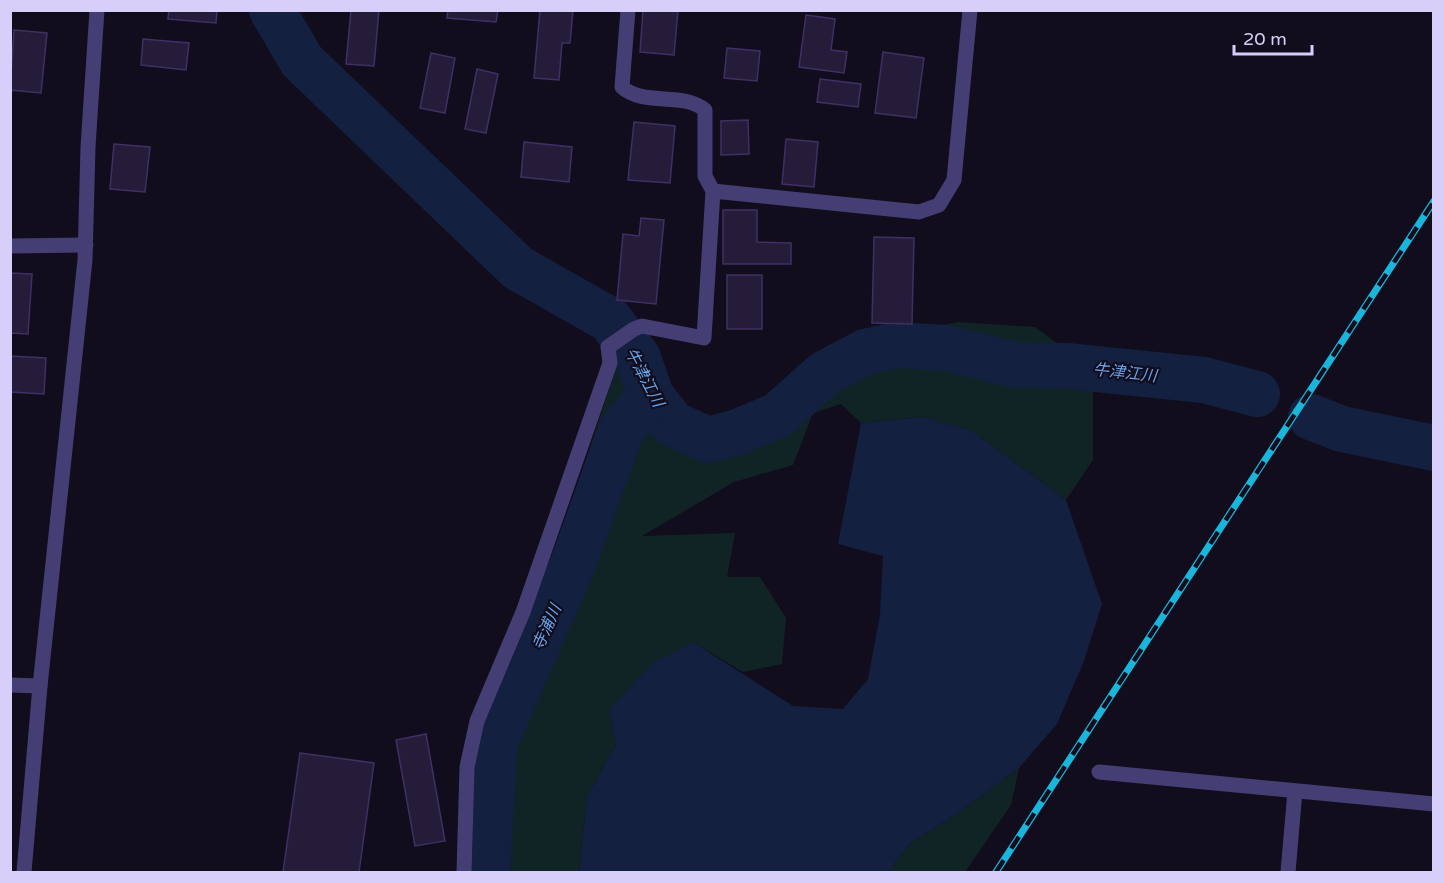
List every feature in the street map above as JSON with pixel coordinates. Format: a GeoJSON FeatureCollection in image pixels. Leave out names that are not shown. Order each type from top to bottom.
{"type":"FeatureCollection","features":[{"type":"Feature","properties":{"kind":"street"},"geometry":{"type":"LineString","coordinates":[[24,873],[40,686],[86,245],[88,147],[97,10]]}},
{"type":"Feature","properties":{"kind":"street"},"geometry":{"type":"LineString","coordinates":[[464,873],[467,767],[477,721],[523,612],[610,363],[608,346],[634,328],[642,326],[704,338],[714,191],[705,176],[705,111],[695,103],[630,95],[622,87],[628,10]]}},
{"type":"Feature","properties":{"kind":"street"},"geometry":{"type":"LineString","coordinates":[[714,191],[918,212],[939,205],[954,180],[970,10]]}},
{"type":"Feature","properties":{"kind":"street"},"geometry":{"type":"LineString","coordinates":[[10,246],[86,245]]}},
{"type":"Feature","properties":{"kind":"street"},"geometry":{"type":"LineString","coordinates":[[10,685],[40,686]]}},
{"type":"Feature","properties":{"kind":"street"},"geometry":{"type":"LineString","coordinates":[[1099,772],[1434,804]]}},
{"type":"Feature","properties":{"kind":"street"},"geometry":{"type":"LineString","coordinates":[[1288,873],[1295,791]]}},
{"type":"Feature","properties":{"kind":"green space"},"geometry":{"type":"Polygon","coordinates":[[[957,322],[1035,327],[1058,344],[1093,393],[1093,460],[1066,500],[972,431],[923,417],[861,423],[841,404],[813,413],[793,465],[734,482],[642,536],[735,533],[727,577],[760,577],[786,618],[782,664],[743,672],[693,642],[609,710],[616,744],[587,797],[579,872],[472,872],[472,814],[483,733],[524,648],[617,365],[631,347],[658,357],[674,403],[718,422],[795,388],[846,349],[957,322]]]}},
{"type":"Feature","properties":{"kind":"green space"},"geometry":{"type":"Polygon","coordinates":[[[1019,768],[1011,805],[965,872],[888,872],[909,844],[955,815],[1019,768]]]}},
{"type":"Feature","properties":{"kind":"water"},"geometry":{"type":"Polygon","coordinates":[[[923,417],[972,431],[1066,500],[1102,604],[1084,661],[1057,724],[1019,768],[955,815],[909,844],[888,872],[579,872],[587,797],[616,744],[609,710],[652,663],[693,642],[793,706],[843,709],[868,679],[880,615],[883,556],[838,544],[861,423],[923,417]]]}},
{"type":"Feature","properties":{"kind":"building"},"geometry":{"type":"Polygon","coordinates":[[[169,10],[217,10],[216,23],[168,19],[169,10]]]}},
{"type":"Feature","properties":{"kind":"building"},"geometry":{"type":"Polygon","coordinates":[[[351,10],[379,10],[374,66],[346,64],[351,10]]]}},
{"type":"Feature","properties":{"kind":"building"},"geometry":{"type":"Polygon","coordinates":[[[448,10],[498,10],[496,22],[447,18],[448,10]]]}},
{"type":"Feature","properties":{"kind":"building"},"geometry":{"type":"Polygon","coordinates":[[[540,10],[573,10],[570,43],[562,43],[559,80],[534,78],[540,10]]]}},
{"type":"Feature","properties":{"kind":"building"},"geometry":{"type":"Polygon","coordinates":[[[643,10],[678,10],[674,55],[640,52],[643,10]]]}},
{"type":"Feature","properties":{"kind":"building"},"geometry":{"type":"Polygon","coordinates":[[[806,15],[835,19],[831,50],[847,52],[844,73],[799,67],[806,15]]]}},
{"type":"Feature","properties":{"kind":"building"},"geometry":{"type":"Polygon","coordinates":[[[14,30],[47,33],[41,93],[10,90],[14,30]]]}},
{"type":"Feature","properties":{"kind":"building"},"geometry":{"type":"Polygon","coordinates":[[[143,39],[189,43],[186,70],[141,65],[143,39]]]}},
{"type":"Feature","properties":{"kind":"building"},"geometry":{"type":"Polygon","coordinates":[[[727,48],[760,51],[757,81],[724,78],[727,48]]]}},
{"type":"Feature","properties":{"kind":"building"},"geometry":{"type":"Polygon","coordinates":[[[883,52],[924,58],[916,118],[875,113],[883,52]]]}},
{"type":"Feature","properties":{"kind":"building"},"geometry":{"type":"Polygon","coordinates":[[[431,53],[455,58],[445,113],[420,108],[431,53]]]}},
{"type":"Feature","properties":{"kind":"building"},"geometry":{"type":"Polygon","coordinates":[[[477,69],[498,74],[486,133],[465,129],[477,69]]]}},
{"type":"Feature","properties":{"kind":"building"},"geometry":{"type":"Polygon","coordinates":[[[820,79],[861,84],[858,107],[817,102],[820,79]]]}},
{"type":"Feature","properties":{"kind":"building"},"geometry":{"type":"Polygon","coordinates":[[[748,120],[749,154],[721,155],[721,121],[748,120]]]}},
{"type":"Feature","properties":{"kind":"building"},"geometry":{"type":"Polygon","coordinates":[[[634,122],[675,126],[670,183],[628,180],[634,122]]]}},
{"type":"Feature","properties":{"kind":"building"},"geometry":{"type":"Polygon","coordinates":[[[786,139],[818,142],[814,187],[782,184],[786,139]]]}},
{"type":"Feature","properties":{"kind":"building"},"geometry":{"type":"Polygon","coordinates":[[[524,142],[572,147],[569,182],[521,177],[524,142]]]}},
{"type":"Feature","properties":{"kind":"building"},"geometry":{"type":"Polygon","coordinates":[[[114,144],[150,147],[145,192],[110,189],[114,144]]]}},
{"type":"Feature","properties":{"kind":"building"},"geometry":{"type":"Polygon","coordinates":[[[723,210],[757,210],[757,242],[791,243],[791,264],[723,264],[723,210]]]}},
{"type":"Feature","properties":{"kind":"building"},"geometry":{"type":"Polygon","coordinates":[[[641,218],[664,220],[656,304],[617,300],[623,234],[639,236],[641,218]]]}},
{"type":"Feature","properties":{"kind":"building"},"geometry":{"type":"Polygon","coordinates":[[[874,237],[914,238],[912,324],[872,323],[874,237]]]}},
{"type":"Feature","properties":{"kind":"building"},"geometry":{"type":"Polygon","coordinates":[[[10,273],[32,274],[28,334],[10,333],[10,273]]]}},
{"type":"Feature","properties":{"kind":"building"},"geometry":{"type":"Polygon","coordinates":[[[727,275],[762,275],[762,329],[727,329],[727,275]]]}},
{"type":"Feature","properties":{"kind":"building"},"geometry":{"type":"Polygon","coordinates":[[[10,356],[46,358],[44,394],[10,392],[10,356]]]}},
{"type":"Feature","properties":{"kind":"building"},"geometry":{"type":"Polygon","coordinates":[[[426,734],[445,841],[415,846],[396,740],[426,734]]]}},
{"type":"Feature","properties":{"kind":"building"},"geometry":{"type":"Polygon","coordinates":[[[300,753],[374,763],[359,872],[283,872],[300,753]]]}},
{"type":"Feature","properties":{"kind":"waterway","name":"牛津江川"},"geometry":{"type":"LineString","coordinates":[[272,10],[302,61],[518,268],[610,320],[638,358],[651,396],[673,424],[708,440],[738,432],[778,415],[825,373],[865,352],[896,345],[947,348],[1015,365],[1067,366],[1204,380],[1257,394]]}},
{"type":"Feature","properties":{"kind":"waterway","name":"寺浦川"},"geometry":{"type":"LineString","coordinates":[[487,872],[495,742],[573,564],[621,430],[651,396]]}},
{"type":"Feature","properties":{"kind":"waterway","name":"牛津江川"},"geometry":{"type":"LineString","coordinates":[[1311,417],[1342,429],[1434,448]]}},
{"type":"Feature","properties":{"kind":"railway"},"geometry":{"type":"LineString","coordinates":[[996,872],[1434,201]]}}]}
